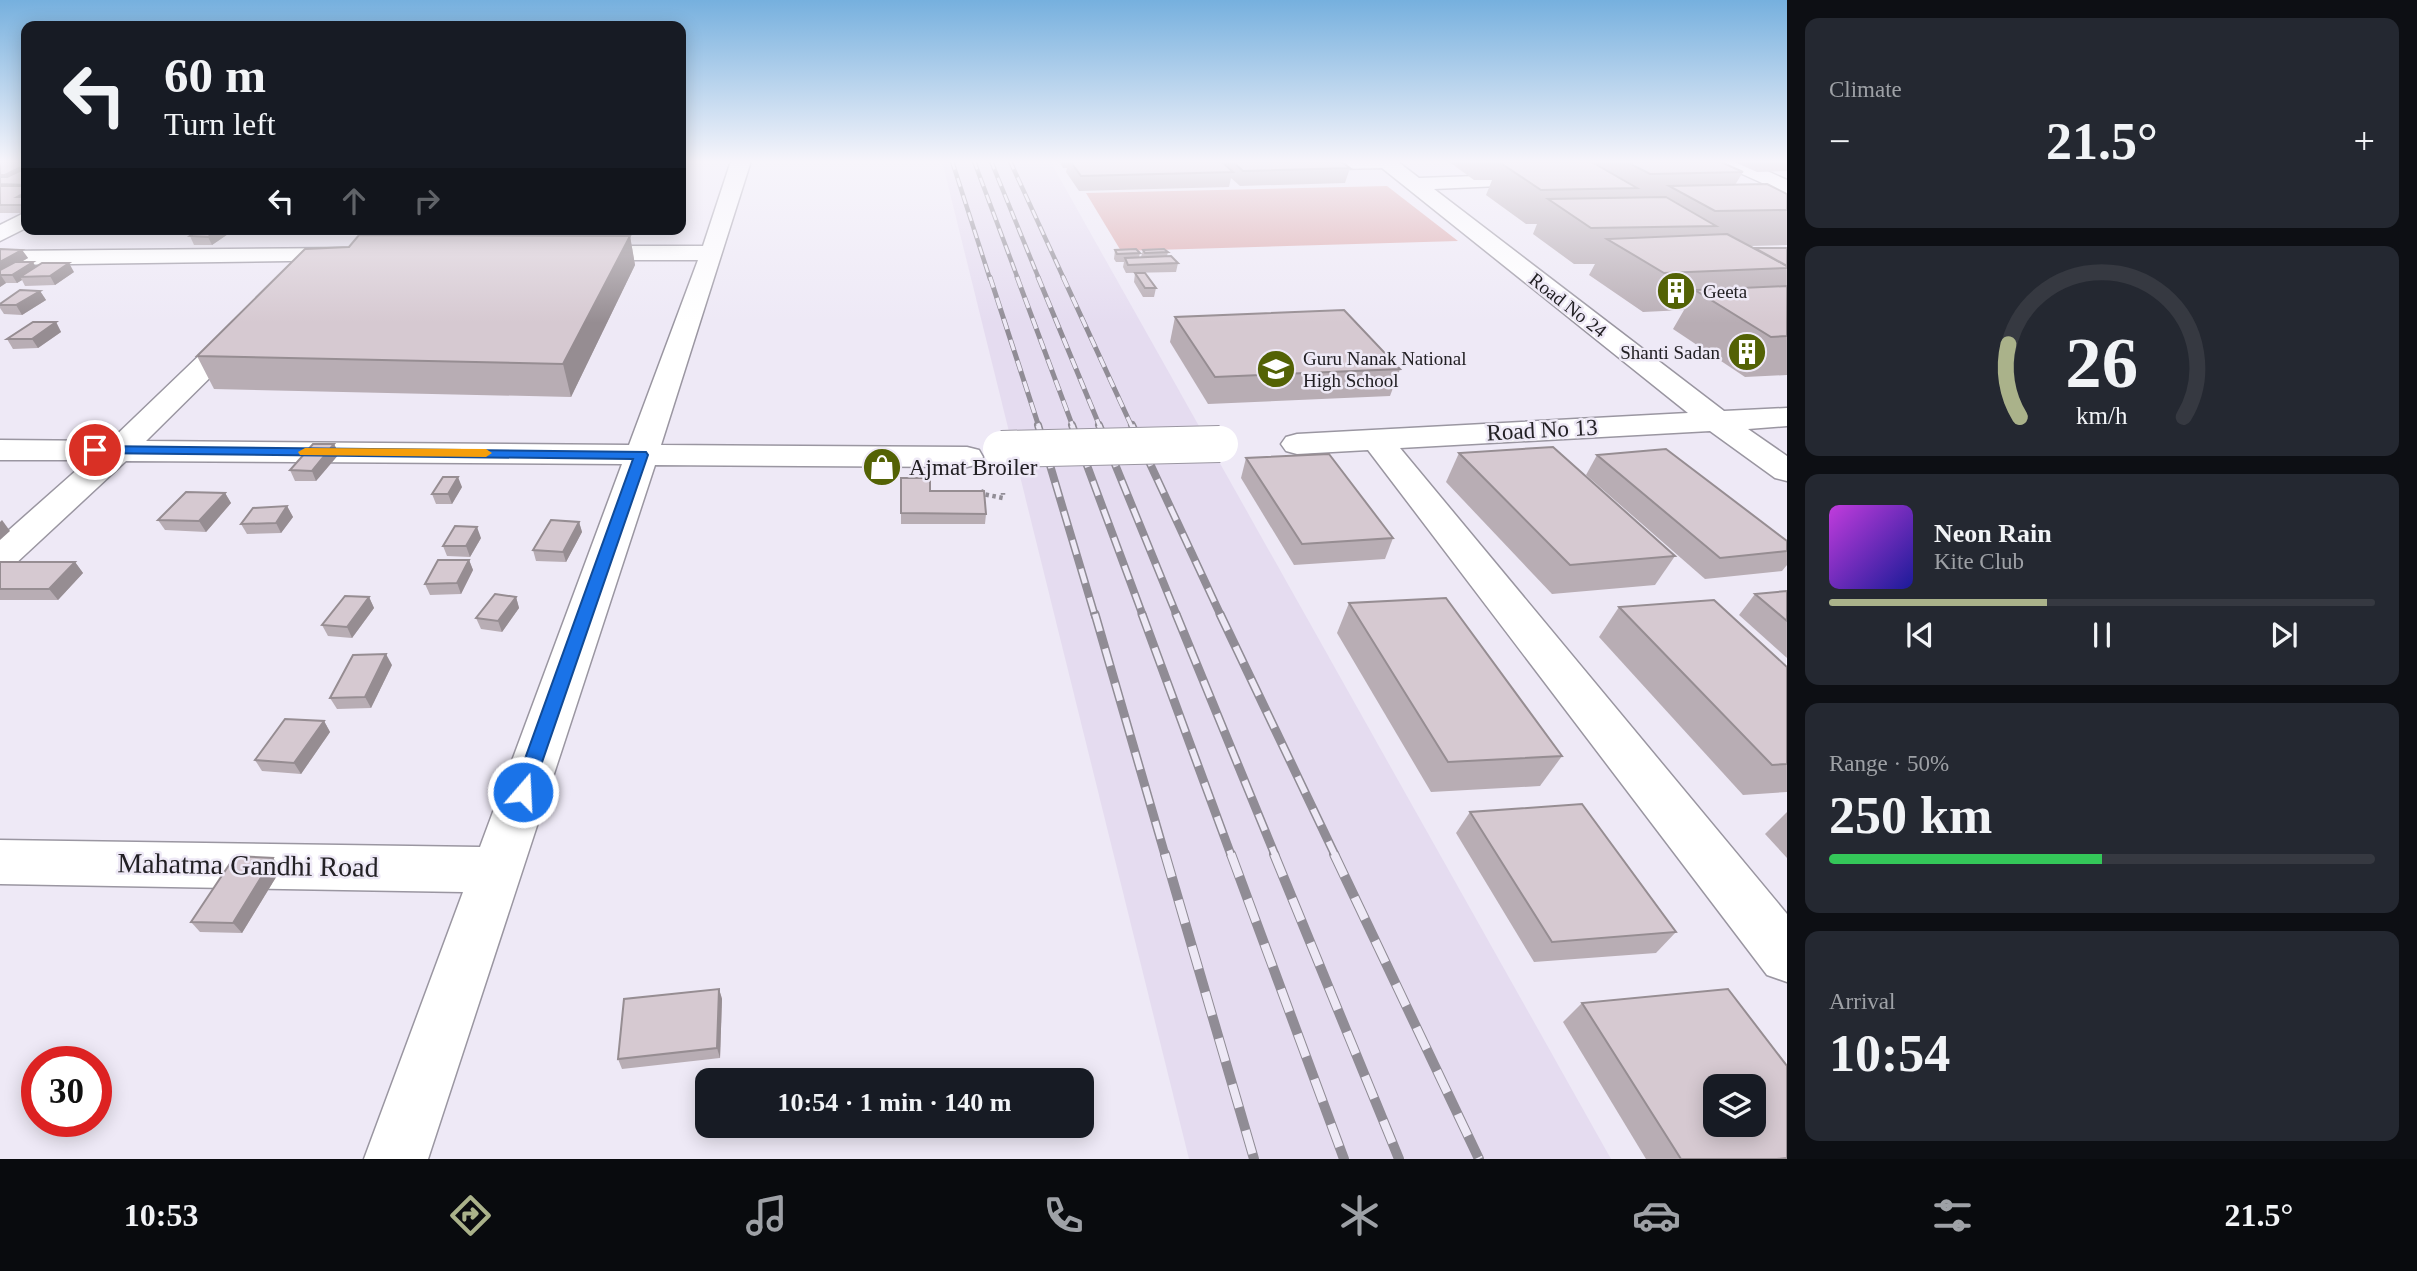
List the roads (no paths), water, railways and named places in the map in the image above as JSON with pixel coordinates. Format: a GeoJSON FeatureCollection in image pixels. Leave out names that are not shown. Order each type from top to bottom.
{"type":"FeatureCollection","features":[{"type":"Feature","properties":{"kind":"street"},"geometry":{"type":"LineString","coordinates":[[396,1159],[724,215]]}},
{"type":"Feature","properties":{"kind":"street","name":"Road No 24"},"geometry":{"type":"LineString","coordinates":[[1454,215],[1717,421],[1787,471]]}},
{"type":"Feature","properties":{"kind":"street"},"geometry":{"type":"LineString","coordinates":[[0,234],[21,222]]}},
{"type":"Feature","properties":{"kind":"street"},"geometry":{"type":"LineString","coordinates":[[289,285],[342,235]]}},
{"type":"Feature","properties":{"kind":"street"},"geometry":{"type":"LineString","coordinates":[[553,254],[712,253]]}},
{"type":"Feature","properties":{"kind":"street"},"geometry":{"type":"LineString","coordinates":[[0,258],[374,255]]}},
{"type":"Feature","properties":{"kind":"street"},"geometry":{"type":"LineString","coordinates":[[0,558],[118,450],[259,314]]}},
{"type":"Feature","properties":{"kind":"street","name":"Road No 13"},"geometry":{"type":"LineString","coordinates":[[1297,444],[1787,417]]}},
{"type":"Feature","properties":{"kind":"street"},"geometry":{"type":"LineString","coordinates":[[1376,439],[1787,956]]}},
{"type":"Feature","properties":{"kind":"street"},"geometry":{"type":"LineString","coordinates":[[1001,449],[1220,444]]}},
{"type":"Feature","properties":{"kind":"street"},"geometry":{"type":"LineString","coordinates":[[0,450],[967,457]]}},
{"type":"Feature","properties":{"kind":"street","name":"Mahatma Gandhi Road"},"geometry":{"type":"LineString","coordinates":[[0,862],[495,870]]}},
{"type":"Feature","properties":{"kind":"railway"},"geometry":{"type":"LineString","coordinates":[[969,215],[990,279]]}},
{"type":"Feature","properties":{"kind":"railway"},"geometry":{"type":"LineString","coordinates":[[994,215],[1018,279]]}},
{"type":"Feature","properties":{"kind":"railway"},"geometry":{"type":"LineString","coordinates":[[1013,215],[1039,279]]}},
{"type":"Feature","properties":{"kind":"railway"},"geometry":{"type":"LineString","coordinates":[[1035,215],[1064,279]]}},
{"type":"Feature","properties":{"kind":"railway"},"geometry":{"type":"LineString","coordinates":[[990,277],[1039,427]]}},
{"type":"Feature","properties":{"kind":"railway"},"geometry":{"type":"LineString","coordinates":[[1017,277],[1073,427]]}},
{"type":"Feature","properties":{"kind":"railway"},"geometry":{"type":"LineString","coordinates":[[1038,277],[1100,427]]}},
{"type":"Feature","properties":{"kind":"railway"},"geometry":{"type":"LineString","coordinates":[[1063,277],[1132,427]]}},
{"type":"Feature","properties":{"kind":"railway"},"geometry":{"type":"LineString","coordinates":[[1038,425],[1095,616]]}},
{"type":"Feature","properties":{"kind":"railway"},"geometry":{"type":"LineString","coordinates":[[1072,425],[1143,616]]}},
{"type":"Feature","properties":{"kind":"railway"},"geometry":{"type":"LineString","coordinates":[[1099,425],[1177,616]]}},
{"type":"Feature","properties":{"kind":"railway"},"geometry":{"type":"LineString","coordinates":[[1132,425],[1221,616]]}},
{"type":"Feature","properties":{"kind":"railway"},"geometry":{"type":"LineString","coordinates":[[1095,614],[1165,855]]}},
{"type":"Feature","properties":{"kind":"railway"},"geometry":{"type":"LineString","coordinates":[[1142,614],[1231,855]]}},
{"type":"Feature","properties":{"kind":"railway"},"geometry":{"type":"LineString","coordinates":[[1176,614],[1275,855]]}},
{"type":"Feature","properties":{"kind":"railway"},"geometry":{"type":"LineString","coordinates":[[1220,614],[1335,855]]}},
{"type":"Feature","properties":{"kind":"railway"},"geometry":{"type":"LineString","coordinates":[[1165,854],[1254,1159]]}},
{"type":"Feature","properties":{"kind":"railway"},"geometry":{"type":"LineString","coordinates":[[1231,854],[1344,1159]]}},
{"type":"Feature","properties":{"kind":"railway"},"geometry":{"type":"LineString","coordinates":[[1274,854],[1399,1159]]}},
{"type":"Feature","properties":{"kind":"railway"},"geometry":{"type":"LineString","coordinates":[[1334,854],[1479,1159]]}},
{"type":"Feature","properties":{"kind":"place","name":"Geeta"},"geometry":{"type":"Point","coordinates":[1676,291]}},
{"type":"Feature","properties":{"kind":"place","name":"Shanti Sadan"},"geometry":{"type":"Point","coordinates":[1747,352]}},
{"type":"Feature","properties":{"kind":"place","name":"Guru Nanak National High School"},"geometry":{"type":"Point","coordinates":[1276,369]}},
{"type":"Feature","properties":{"kind":"place","name":"Ajmat Broiler"},"geometry":{"type":"Point","coordinates":[882,467]}}]}
